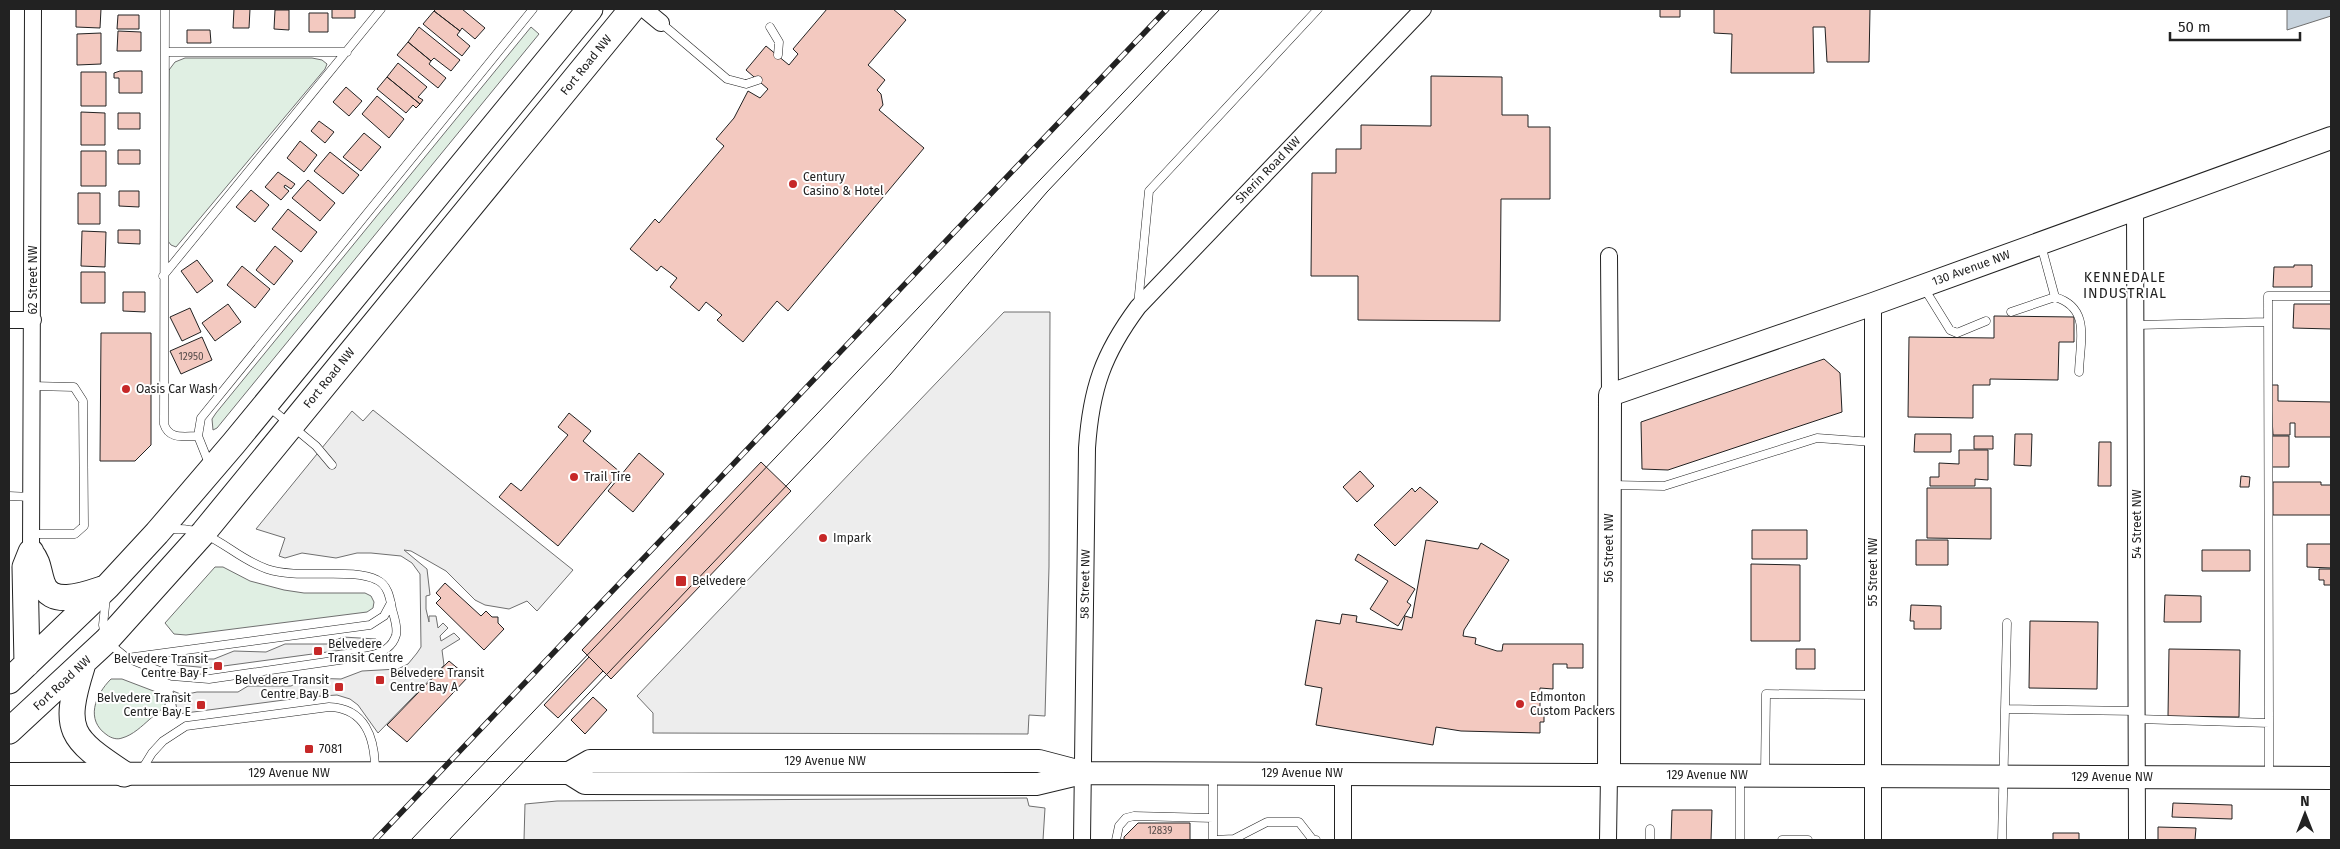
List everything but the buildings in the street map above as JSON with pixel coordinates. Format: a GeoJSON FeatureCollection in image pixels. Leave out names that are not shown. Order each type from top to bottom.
{"type":"FeatureCollection","features":[{"type":"Feature","properties":{"kind":"main road"},"geometry":{"type":"LineString","coordinates":[[9,681],[107,588],[157,533],[212,469],[590,9]]}},
{"type":"Feature","properties":{"kind":"main road","name":"Fort Road NW"},"geometry":{"type":"LineString","coordinates":[[9,732],[106,641],[204,532],[632,9]]}},
{"type":"Feature","properties":{"kind":"main road"},"geometry":{"type":"LineString","coordinates":[[31,543],[39,563],[42,583],[54,595],[70,598],[107,588]]}},
{"type":"Feature","properties":{"kind":"main road"},"geometry":{"type":"LineString","coordinates":[[27,664],[25,567],[31,543]]}},
{"type":"Feature","properties":{"kind":"main road"},"geometry":{"type":"LineString","coordinates":[[82,665],[71,702],[73,725],[83,744],[90,752],[132,774]]}},
{"type":"Feature","properties":{"kind":"street","name":"62 Street NW"},"geometry":{"type":"LineString","coordinates":[[31,543],[33,9]]}},
{"type":"Feature","properties":{"kind":"street"},"geometry":{"type":"LineString","coordinates":[[644,9],[660,23]]}},
{"type":"Feature","properties":{"kind":"street","name":"Sherin Road NW"},"geometry":{"type":"LineString","coordinates":[[1118,334],[1138,307],[1423,9]]}},
{"type":"Feature","properties":{"kind":"street","name":"130 Avenue NW"},"geometry":{"type":"LineString","coordinates":[[1610,395],[1873,304],[2331,138]]}},
{"type":"Feature","properties":{"kind":"street","name":"54 Street NW"},"geometry":{"type":"LineString","coordinates":[[2135,208],[2137,840]]}},
{"type":"Feature","properties":{"kind":"street","name":"56 Street NW"},"geometry":{"type":"LineString","coordinates":[[1608,840],[1609,256]]}},
{"type":"Feature","properties":{"kind":"street","name":"55 Street NW"},"geometry":{"type":"LineString","coordinates":[[1873,304],[1873,840]]}},
{"type":"Feature","properties":{"kind":"street"},"geometry":{"type":"LineString","coordinates":[[9,320],[33,320]]}},
{"type":"Feature","properties":{"kind":"street","name":"58 Street NW"},"geometry":{"type":"LineString","coordinates":[[1082,840],[1088,427],[1099,377],[1118,334]]}},
{"type":"Feature","properties":{"kind":"street","name":"129 Avenue NW"},"geometry":{"type":"LineString","coordinates":[[9,774],[569,773],[590,761],[1039,761],[1082,773],[2331,778]]}},
{"type":"Feature","properties":{"kind":"street"},"geometry":{"type":"LineString","coordinates":[[1343,774],[1343,840]]}},
{"type":"Feature","properties":{"kind":"lane"},"geometry":{"type":"LineString","coordinates":[[165,9],[164,424],[168,433],[172,436],[198,436]]}},
{"type":"Feature","properties":{"kind":"lane"},"geometry":{"type":"LineString","coordinates":[[163,276],[381,9]]}},
{"type":"Feature","properties":{"kind":"lane"},"geometry":{"type":"LineString","coordinates":[[212,469],[198,436],[201,418],[532,9]]}},
{"type":"Feature","properties":{"kind":"lane"},"geometry":{"type":"LineString","coordinates":[[1138,307],[1149,191],[1318,9]]}},
{"type":"Feature","properties":{"kind":"lane"},"geometry":{"type":"LineString","coordinates":[[660,23],[726,79],[746,84],[758,80]]}},
{"type":"Feature","properties":{"kind":"lane"},"geometry":{"type":"LineString","coordinates":[[770,27],[779,42],[778,56]]}},
{"type":"Feature","properties":{"kind":"lane"},"geometry":{"type":"LineString","coordinates":[[166,52],[347,52]]}},
{"type":"Feature","properties":{"kind":"lane"},"geometry":{"type":"LineString","coordinates":[[2041,243],[2055,297]]}},
{"type":"Feature","properties":{"kind":"lane"},"geometry":{"type":"LineString","coordinates":[[1923,286],[1950,330],[1957,333],[1986,321]]}},
{"type":"Feature","properties":{"kind":"lane"},"geometry":{"type":"LineString","coordinates":[[2269,778],[2268,296],[2331,296]]}},
{"type":"Feature","properties":{"kind":"lane"},"geometry":{"type":"LineString","coordinates":[[2012,312],[2055,297],[2068,301],[2077,310],[2080,322],[2079,372]]}},
{"type":"Feature","properties":{"kind":"lane"},"geometry":{"type":"LineString","coordinates":[[2136,325],[2268,322]]}},
{"type":"Feature","properties":{"kind":"lane"},"geometry":{"type":"LineString","coordinates":[[31,543],[75,534],[84,526],[83,401],[74,387],[32,386]]}},
{"type":"Feature","properties":{"kind":"lane"},"geometry":{"type":"LineString","coordinates":[[265,404],[316,446],[332,465]]}},
{"type":"Feature","properties":{"kind":"lane"},"geometry":{"type":"LineString","coordinates":[[1610,485],[1664,486],[1817,438],[1873,442]]}},
{"type":"Feature","properties":{"kind":"lane"},"geometry":{"type":"LineString","coordinates":[[9,496],[32,497]]}},
{"type":"Feature","properties":{"kind":"lane"},"geometry":{"type":"LineString","coordinates":[[107,588],[102,625],[106,641],[127,658],[172,676],[200,679],[367,656],[384,651],[395,638],[396,631],[391,603],[386,589],[378,580],[362,575],[311,575],[272,571],[248,560],[204,532],[186,528],[157,533]]}},
{"type":"Feature","properties":{"kind":"lane"},"geometry":{"type":"LineString","coordinates":[[127,658],[370,625],[384,616],[391,603]]}},
{"type":"Feature","properties":{"kind":"lane"},"geometry":{"type":"LineString","coordinates":[[2002,840],[2007,623]]}},
{"type":"Feature","properties":{"kind":"lane"},"geometry":{"type":"LineString","coordinates":[[1765,775],[1766,694],[1873,695]]}},
{"type":"Feature","properties":{"kind":"lane"},"geometry":{"type":"LineString","coordinates":[[132,774],[168,736],[186,726],[329,707],[344,709],[359,718],[374,747],[376,772]]}},
{"type":"Feature","properties":{"kind":"lane"},"geometry":{"type":"LineString","coordinates":[[2005,709],[2269,723]]}},
{"type":"Feature","properties":{"kind":"lane"},"geometry":{"type":"LineString","coordinates":[[1213,773],[1213,840],[1234,840],[1267,822],[1299,822],[1314,840]]}},
{"type":"Feature","properties":{"kind":"lane"},"geometry":{"type":"LineString","coordinates":[[1740,775],[1740,840]]}},
{"type":"Feature","properties":{"kind":"lane"},"geometry":{"type":"LineString","coordinates":[[1116,840],[1119,826],[1126,818],[1134,816],[1213,818]]}},
{"type":"Feature","properties":{"kind":"lane"},"geometry":{"type":"LineString","coordinates":[[1650,829],[1650,840]]}},
{"type":"Feature","properties":{"kind":"lane"},"geometry":{"type":"LineString","coordinates":[[1782,840],[1808,840]]}},
{"type":"Feature","properties":{"kind":"green space"},"geometry":{"type":"Polygon","coordinates":[[[531,27],[539,34],[217,428],[213,430],[212,419],[216,413],[531,27]]]}},
{"type":"Feature","properties":{"kind":"green space"},"geometry":{"type":"Polygon","coordinates":[[[185,58],[312,58],[322,60],[327,64],[325,69],[176,247],[168,241],[169,70],[175,62],[185,58]]]}},
{"type":"Feature","properties":{"kind":"green space"},"geometry":{"type":"Polygon","coordinates":[[[215,567],[223,567],[250,581],[284,590],[304,593],[365,593],[371,596],[374,602],[373,608],[367,612],[186,635],[174,634],[165,623],[215,567]]]}},
{"type":"Feature","properties":{"kind":"green space"},"geometry":{"type":"Polygon","coordinates":[[[111,679],[122,679],[164,695],[167,699],[161,710],[130,735],[120,739],[110,737],[100,729],[94,715],[97,700],[105,685],[111,679]]]}},
{"type":"Feature","properties":{"kind":"shaded area"},"geometry":{"type":"Polygon","coordinates":[[[2287,9],[2331,9],[2331,16],[2287,30],[2287,9]]]}},
{"type":"Feature","properties":{"kind":"shaded area"},"geometry":{"type":"Polygon","coordinates":[[[1004,312],[1050,312],[1049,567],[1045,716],[1029,715],[1028,734],[653,733],[653,713],[637,696],[1004,312]]]}},
{"type":"Feature","properties":{"kind":"shaded area"},"geometry":{"type":"Polygon","coordinates":[[[373,410],[573,570],[537,611],[527,601],[509,609],[485,605],[475,600],[446,571],[411,551],[404,550],[427,569],[430,595],[426,596],[426,609],[429,622],[429,616],[436,616],[438,628],[443,623],[448,628],[440,636],[441,641],[454,633],[460,639],[442,650],[444,665],[378,733],[358,705],[350,699],[337,695],[307,697],[178,714],[173,691],[183,695],[197,692],[238,692],[248,686],[291,686],[306,678],[341,679],[362,671],[398,669],[408,664],[421,647],[420,574],[412,563],[401,556],[371,553],[357,553],[336,558],[302,553],[285,558],[279,556],[285,538],[256,529],[352,411],[363,421],[373,410]]]}},
{"type":"Feature","properties":{"kind":"shaded area"},"geometry":{"type":"Polygon","coordinates":[[[343,637],[376,639],[379,645],[209,668],[177,665],[177,661],[180,659],[214,659],[234,651],[266,652],[285,644],[327,644],[343,637]]]}},
{"type":"Feature","properties":{"kind":"shaded area"},"geometry":{"type":"Polygon","coordinates":[[[1027,798],[1029,806],[1045,808],[1043,840],[524,840],[525,804],[557,801],[1027,798]]]}},
{"type":"Feature","properties":{"kind":"tram line"},"geometry":{"type":"LineString","coordinates":[[411,840],[1203,9]]}},
{"type":"Feature","properties":{"kind":"tram line"},"geometry":{"type":"LineString","coordinates":[[449,840],[830,440],[890,375],[1047,192],[1220,9]]}},
{"type":"Feature","properties":{"kind":"railway"},"geometry":{"type":"LineString","coordinates":[[375,840],[1167,9]]}},
{"type":"Feature","properties":{"kind":"place","name":"Century Casino & Hotel"},"geometry":{"type":"Point","coordinates":[793,184]}},
{"type":"Feature","properties":{"kind":"place","name":"Oasis Car Wash"},"geometry":{"type":"Point","coordinates":[126,389]}},
{"type":"Feature","properties":{"kind":"place","name":"Trail Tire"},"geometry":{"type":"Point","coordinates":[574,477]}},
{"type":"Feature","properties":{"kind":"place","name":"Impark"},"geometry":{"type":"Point","coordinates":[823,538]}},
{"type":"Feature","properties":{"kind":"place","name":"Belvedere"},"geometry":{"type":"Point","coordinates":[681,581]}},
{"type":"Feature","properties":{"kind":"place","name":"Belvedere Transit Centre"},"geometry":{"type":"Point","coordinates":[318,651]}},
{"type":"Feature","properties":{"kind":"place","name":"Belvedere Transit Centre Bay F"},"geometry":{"type":"Point","coordinates":[218,666]}},
{"type":"Feature","properties":{"kind":"place","name":"Belvedere Transit Centre Bay A"},"geometry":{"type":"Point","coordinates":[380,680]}},
{"type":"Feature","properties":{"kind":"place","name":"Belvedere Transit Centre Bay B"},"geometry":{"type":"Point","coordinates":[339,687]}},
{"type":"Feature","properties":{"kind":"place","name":"Edmonton Custom Packers"},"geometry":{"type":"Point","coordinates":[1520,704]}},
{"type":"Feature","properties":{"kind":"place","name":"Belvedere Transit Centre Bay E"},"geometry":{"type":"Point","coordinates":[201,705]}},
{"type":"Feature","properties":{"kind":"place","name":"7081"},"geometry":{"type":"Point","coordinates":[309,749]}},
{"type":"Feature","properties":{"kind":"district","name":"KENNEDALE INDUSTRIAL"},"geometry":{"type":"Point","coordinates":[2125,286]}}]}
